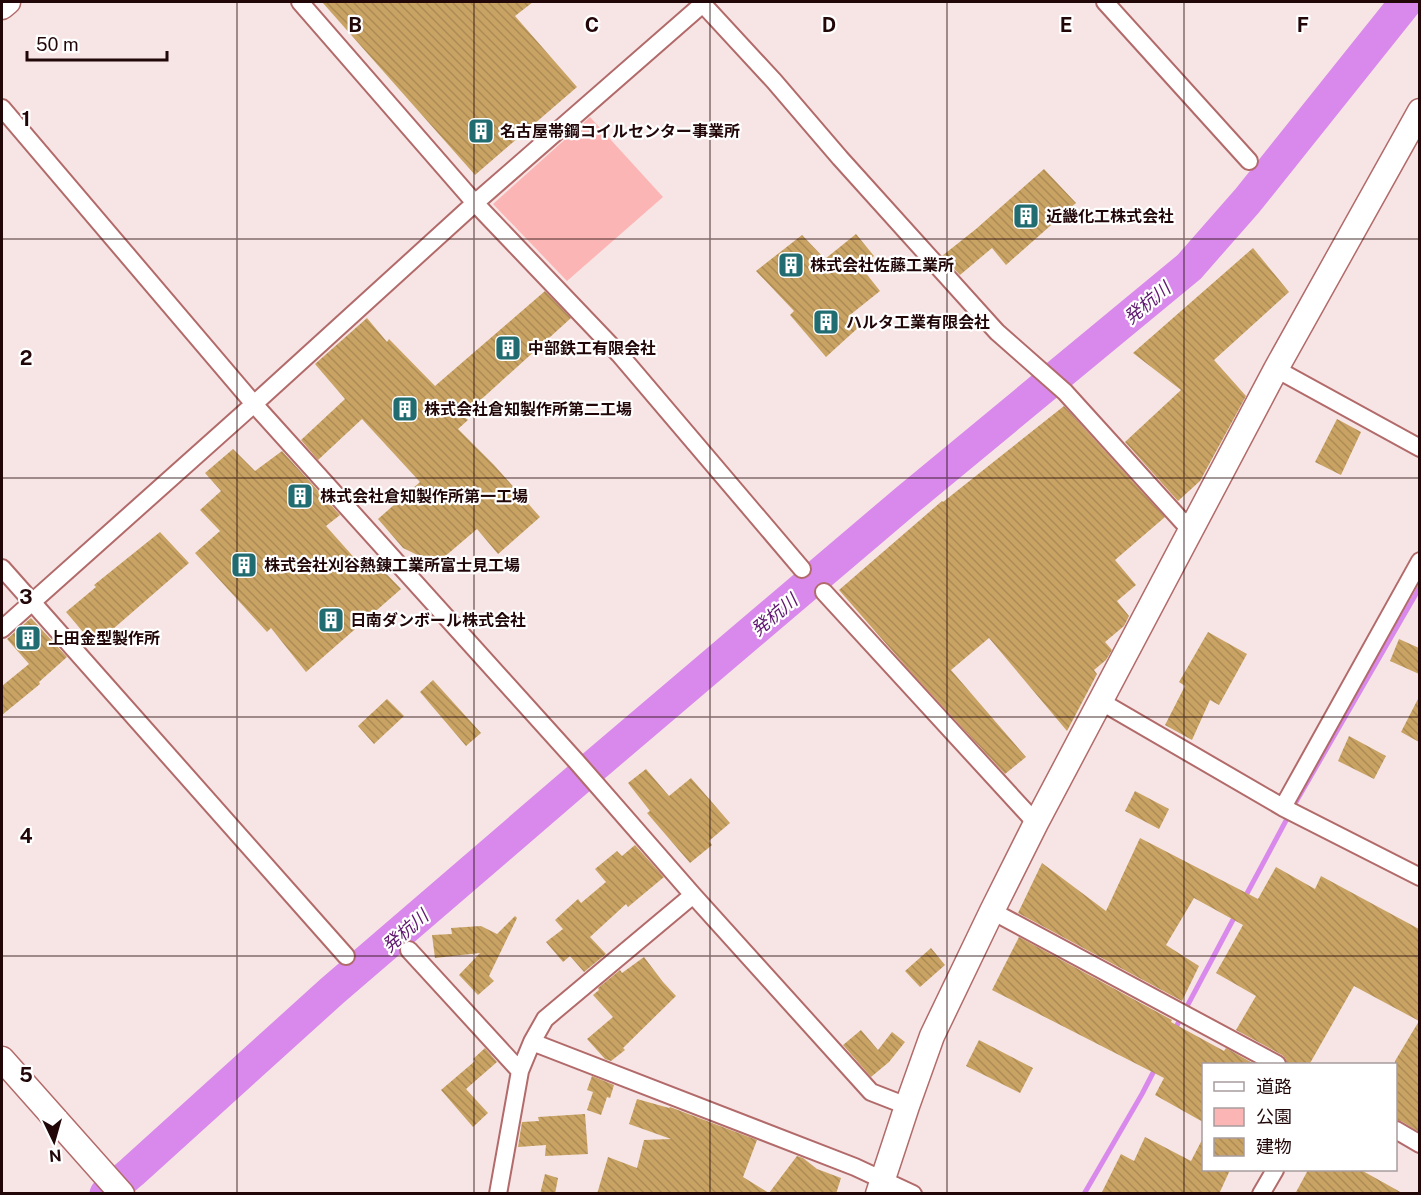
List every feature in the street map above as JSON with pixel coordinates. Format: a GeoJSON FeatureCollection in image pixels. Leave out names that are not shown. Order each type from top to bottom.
{"type":"FeatureCollection","features":[{"type":"Feature","properties":{"kind":"street"},"geometry":{"type":"LineString","coordinates":[[2,7],[8,2]]}},
{"type":"Feature","properties":{"kind":"street"},"geometry":{"type":"LineString","coordinates":[[300,2],[475,203],[620,355],[802,569]]}},
{"type":"Feature","properties":{"kind":"street"},"geometry":{"type":"LineString","coordinates":[[2,629],[475,203],[703,2],[997,332],[1065,392],[1191,531]]}},
{"type":"Feature","properties":{"kind":"street"},"geometry":{"type":"LineString","coordinates":[[1105,2],[1249,161]]}},
{"type":"Feature","properties":{"kind":"street"},"geometry":{"type":"LineString","coordinates":[[2,108],[254,404],[871,1092],[907,1106]]}},
{"type":"Feature","properties":{"kind":"street"},"geometry":{"type":"LineString","coordinates":[[881,1187],[933,1036],[1036,823],[1276,369],[1419,111]]}},
{"type":"Feature","properties":{"kind":"street"},"geometry":{"type":"LineString","coordinates":[[1276,369],[1419,448]]}},
{"type":"Feature","properties":{"kind":"street"},"geometry":{"type":"LineString","coordinates":[[1289,810],[1419,561]]}},
{"type":"Feature","properties":{"kind":"street"},"geometry":{"type":"LineString","coordinates":[[2,568],[346,956]]}},
{"type":"Feature","properties":{"kind":"street"},"geometry":{"type":"LineString","coordinates":[[824,592],[1036,823]]}},
{"type":"Feature","properties":{"kind":"street"},"geometry":{"type":"LineString","coordinates":[[1100,701],[1289,810],[1419,877]]}},
{"type":"Feature","properties":{"kind":"street"},"geometry":{"type":"LineString","coordinates":[[498,1194],[520,1071],[545,1019],[693,895]]}},
{"type":"Feature","properties":{"kind":"street"},"geometry":{"type":"LineString","coordinates":[[992,911],[1273,1063]]}},
{"type":"Feature","properties":{"kind":"street"},"geometry":{"type":"LineString","coordinates":[[409,950],[520,1071]]}},
{"type":"Feature","properties":{"kind":"street"},"geometry":{"type":"LineString","coordinates":[[532,1042],[855,1167],[881,1187],[913,1194]]}},
{"type":"Feature","properties":{"kind":"street"},"geometry":{"type":"LineString","coordinates":[[2,1059],[122,1194]]}},
{"type":"Feature","properties":{"kind":"street"},"geometry":{"type":"LineString","coordinates":[[1397,1131],[1419,1144]]}},
{"type":"Feature","properties":{"kind":"street"},"geometry":{"type":"LineString","coordinates":[[1261,1194],[1274,1171]]}},
{"type":"Feature","properties":{"kind":"green space"},"geometry":{"type":"Polygon","coordinates":[[[590,117],[663,197],[567,281],[493,204],[590,117]]]}},
{"type":"Feature","properties":{"kind":"building","name":"名古屋帯鋼コイルセンター事業所"},"geometry":{"type":"Polygon","coordinates":[[[322,2],[533,2],[515,16],[577,87],[475,175],[322,2]]]}},
{"type":"Feature","properties":{"kind":"building","name":"近畿化工株式会社"},"geometry":{"type":"Polygon","coordinates":[[[1044,169],[1076,203],[1006,265],[992,248],[960,275],[942,256],[1044,169]]]}},
{"type":"Feature","properties":{"kind":"building"},"geometry":{"type":"Polygon","coordinates":[[[856,234],[874,256],[861,267],[880,291],[850,315],[860,326],[826,357],[790,315],[794,311],[756,271],[802,235],[825,259],[856,234]]]}},
{"type":"Feature","properties":{"kind":"building"},"geometry":{"type":"Polygon","coordinates":[[[1253,248],[1289,292],[1214,360],[1246,396],[1200,481],[1178,501],[1125,442],[1181,390],[1133,353],[1253,248]]]}},
{"type":"Feature","properties":{"kind":"building"},"geometry":{"type":"Polygon","coordinates":[[[545,291],[571,318],[463,416],[468,420],[458,429],[540,517],[498,554],[477,529],[436,564],[403,548],[378,519],[420,482],[362,419],[318,460],[301,440],[345,399],[315,364],[367,318],[387,342],[389,339],[435,386],[545,291]]]}},
{"type":"Feature","properties":{"kind":"building"},"geometry":{"type":"Polygon","coordinates":[[[1064,406],[1165,517],[1115,560],[1136,585],[1117,601],[1129,616],[1124,626],[1105,642],[1112,650],[1106,660],[1094,670],[1097,674],[1067,731],[989,638],[951,670],[1026,757],[1005,774],[839,590],[942,501],[1064,406]]]}},
{"type":"Feature","properties":{"kind":"building"},"geometry":{"type":"Polygon","coordinates":[[[1337,419],[1361,432],[1341,475],[1315,462],[1337,419]]]}},
{"type":"Feature","properties":{"kind":"building"},"geometry":{"type":"Polygon","coordinates":[[[233,449],[255,471],[282,451],[340,515],[326,526],[366,571],[376,563],[401,589],[306,672],[271,628],[267,632],[195,553],[220,531],[200,510],[221,491],[205,473],[233,449]]]}},
{"type":"Feature","properties":{"kind":"building"},"geometry":{"type":"Polygon","coordinates":[[[160,532],[189,563],[113,629],[115,631],[96,647],[66,612],[96,587],[94,585],[160,532]]]}},
{"type":"Feature","properties":{"kind":"building"},"geometry":{"type":"Polygon","coordinates":[[[31,618],[67,657],[39,682],[40,684],[2,715],[2,686],[29,664],[7,639],[31,618]]]}},
{"type":"Feature","properties":{"kind":"building"},"geometry":{"type":"Polygon","coordinates":[[[1208,632],[1247,654],[1219,705],[1210,700],[1192,740],[1165,725],[1185,686],[1179,682],[1208,632]]]}},
{"type":"Feature","properties":{"kind":"building"},"geometry":{"type":"Polygon","coordinates":[[[1399,639],[1419,648],[1419,674],[1390,661],[1399,639]]]}},
{"type":"Feature","properties":{"kind":"building"},"geometry":{"type":"Polygon","coordinates":[[[433,680],[481,733],[466,746],[420,692],[433,680]]]}},
{"type":"Feature","properties":{"kind":"building"},"geometry":{"type":"Polygon","coordinates":[[[1419,697],[1419,742],[1401,732],[1419,697]]]}},
{"type":"Feature","properties":{"kind":"building"},"geometry":{"type":"Polygon","coordinates":[[[387,699],[404,716],[374,744],[358,726],[387,699]]]}},
{"type":"Feature","properties":{"kind":"building"},"geometry":{"type":"Polygon","coordinates":[[[1349,736],[1386,756],[1374,779],[1338,761],[1349,736]]]}},
{"type":"Feature","properties":{"kind":"building"},"geometry":{"type":"Polygon","coordinates":[[[646,769],[669,796],[691,778],[730,823],[709,841],[712,845],[690,863],[647,813],[650,811],[628,783],[646,769]]]}},
{"type":"Feature","properties":{"kind":"building"},"geometry":{"type":"Polygon","coordinates":[[[1135,791],[1169,809],[1159,829],[1125,811],[1135,791]]]}},
{"type":"Feature","properties":{"kind":"building"},"geometry":{"type":"Polygon","coordinates":[[[1140,838],[1258,899],[1276,867],[1315,889],[1321,876],[1419,929],[1419,1021],[1354,986],[1310,1063],[1287,1063],[1282,1055],[1236,1030],[1256,996],[1216,973],[1243,925],[1194,898],[1166,945],[1199,966],[1182,1001],[1018,913],[1042,863],[1106,911],[1140,838]]]}},
{"type":"Feature","properties":{"kind":"building"},"geometry":{"type":"Polygon","coordinates":[[[635,845],[664,877],[628,907],[626,904],[590,937],[606,954],[584,972],[570,956],[563,962],[546,942],[563,929],[555,920],[578,899],[581,903],[606,882],[595,869],[617,851],[622,856],[635,845]]]}},
{"type":"Feature","properties":{"kind":"building"},"geometry":{"type":"Polygon","coordinates":[[[515,916],[517,918],[489,976],[494,981],[478,995],[459,975],[480,953],[435,958],[432,935],[452,934],[451,928],[481,926],[497,934],[515,916]]]}},
{"type":"Feature","properties":{"kind":"building"},"geometry":{"type":"Polygon","coordinates":[[[1019,937],[1172,1020],[1171,1022],[1224,1051],[1226,1048],[1252,1063],[1202,1063],[1202,1121],[1155,1095],[1164,1078],[992,990],[1019,937]]]}},
{"type":"Feature","properties":{"kind":"building"},"geometry":{"type":"Polygon","coordinates":[[[931,948],[945,965],[920,987],[905,971],[931,948]]]}},
{"type":"Feature","properties":{"kind":"building"},"geometry":{"type":"Polygon","coordinates":[[[644,957],[676,996],[623,1048],[625,1050],[611,1061],[605,1059],[587,1039],[613,1017],[593,995],[620,970],[622,973],[644,957]]]}},
{"type":"Feature","properties":{"kind":"building"},"geometry":{"type":"Polygon","coordinates":[[[1419,1021],[1419,1132],[1397,1120],[1397,1063],[1395,1061],[1419,1021]]]}},
{"type":"Feature","properties":{"kind":"building"},"geometry":{"type":"Polygon","coordinates":[[[861,1030],[878,1050],[892,1032],[905,1042],[889,1062],[871,1077],[843,1045],[861,1030]]]}},
{"type":"Feature","properties":{"kind":"building"},"geometry":{"type":"Polygon","coordinates":[[[979,1040],[1033,1068],[1020,1093],[966,1066],[979,1040]]]}},
{"type":"Feature","properties":{"kind":"building"},"geometry":{"type":"Polygon","coordinates":[[[485,1048],[497,1062],[466,1089],[488,1113],[473,1127],[441,1090],[475,1061],[473,1059],[485,1048]]]}},
{"type":"Feature","properties":{"kind":"building"},"geometry":{"type":"Polygon","coordinates":[[[592,1076],[614,1085],[601,1115],[587,1110],[593,1092],[587,1090],[592,1076]]]}},
{"type":"Feature","properties":{"kind":"building"},"geometry":{"type":"Polygon","coordinates":[[[637,1099],[670,1107],[757,1140],[743,1177],[769,1193],[797,1156],[817,1169],[841,1178],[836,1194],[597,1194],[608,1157],[637,1168],[644,1140],[671,1139],[629,1124],[637,1099]]]}},
{"type":"Feature","properties":{"kind":"building"},"geometry":{"type":"Polygon","coordinates":[[[585,1114],[588,1154],[545,1156],[546,1145],[518,1147],[522,1122],[539,1121],[538,1117],[585,1114]]]}},
{"type":"Feature","properties":{"kind":"building"},"geometry":{"type":"Polygon","coordinates":[[[1145,1137],[1191,1161],[1202,1140],[1202,1171],[1230,1171],[1219,1194],[1101,1194],[1121,1154],[1134,1161],[1145,1137]]]}},
{"type":"Feature","properties":{"kind":"building"},"geometry":{"type":"Polygon","coordinates":[[[1307,1171],[1363,1171],[1404,1194],[1295,1194],[1307,1171]]]}},
{"type":"Feature","properties":{"kind":"building"},"geometry":{"type":"Polygon","coordinates":[[[545,1174],[558,1178],[555,1194],[540,1194],[545,1174]]]}},
{"type":"Feature","properties":{"kind":"waterway","name":"発杭川"},"geometry":{"type":"LineString","coordinates":[[106,1194],[332,991],[575,782],[907,500],[1189,267],[1247,201],[1406,2]]}},
{"type":"Feature","properties":{"kind":"waterway"},"geometry":{"type":"LineString","coordinates":[[1244,899],[1297,800],[1420,587]]}},
{"type":"Feature","properties":{"kind":"waterway"},"geometry":{"type":"LineString","coordinates":[[1175,1029],[1235,916]]}},
{"type":"Feature","properties":{"kind":"waterway"},"geometry":{"type":"LineString","coordinates":[[1084,1194],[1156,1067]]}},
{"type":"Feature","properties":{"kind":"place","name":"名古屋帯鋼コイルセンター事業所"},"geometry":{"type":"Point","coordinates":[481,131]}},
{"type":"Feature","properties":{"kind":"place","name":"近畿化工株式会社"},"geometry":{"type":"Point","coordinates":[1026,216]}},
{"type":"Feature","properties":{"kind":"place","name":"株式会社佐藤工業所"},"geometry":{"type":"Point","coordinates":[791,265]}},
{"type":"Feature","properties":{"kind":"place","name":"ハルタ工業有限会社"},"geometry":{"type":"Point","coordinates":[826,322]}},
{"type":"Feature","properties":{"kind":"place","name":"中部鉄工有限会社"},"geometry":{"type":"Point","coordinates":[508,348]}},
{"type":"Feature","properties":{"kind":"place","name":"株式会社倉知製作所第二工場"},"geometry":{"type":"Point","coordinates":[405,409]}},
{"type":"Feature","properties":{"kind":"place","name":"株式会社倉知製作所第一工場"},"geometry":{"type":"Point","coordinates":[300,496]}},
{"type":"Feature","properties":{"kind":"place","name":"株式会社刈谷熱錬工業所富士見工場"},"geometry":{"type":"Point","coordinates":[244,565]}},
{"type":"Feature","properties":{"kind":"place","name":"日南ダンボール株式会社"},"geometry":{"type":"Point","coordinates":[331,620]}},
{"type":"Feature","properties":{"kind":"place","name":"上田金型製作所"},"geometry":{"type":"Point","coordinates":[28,638]}}]}
